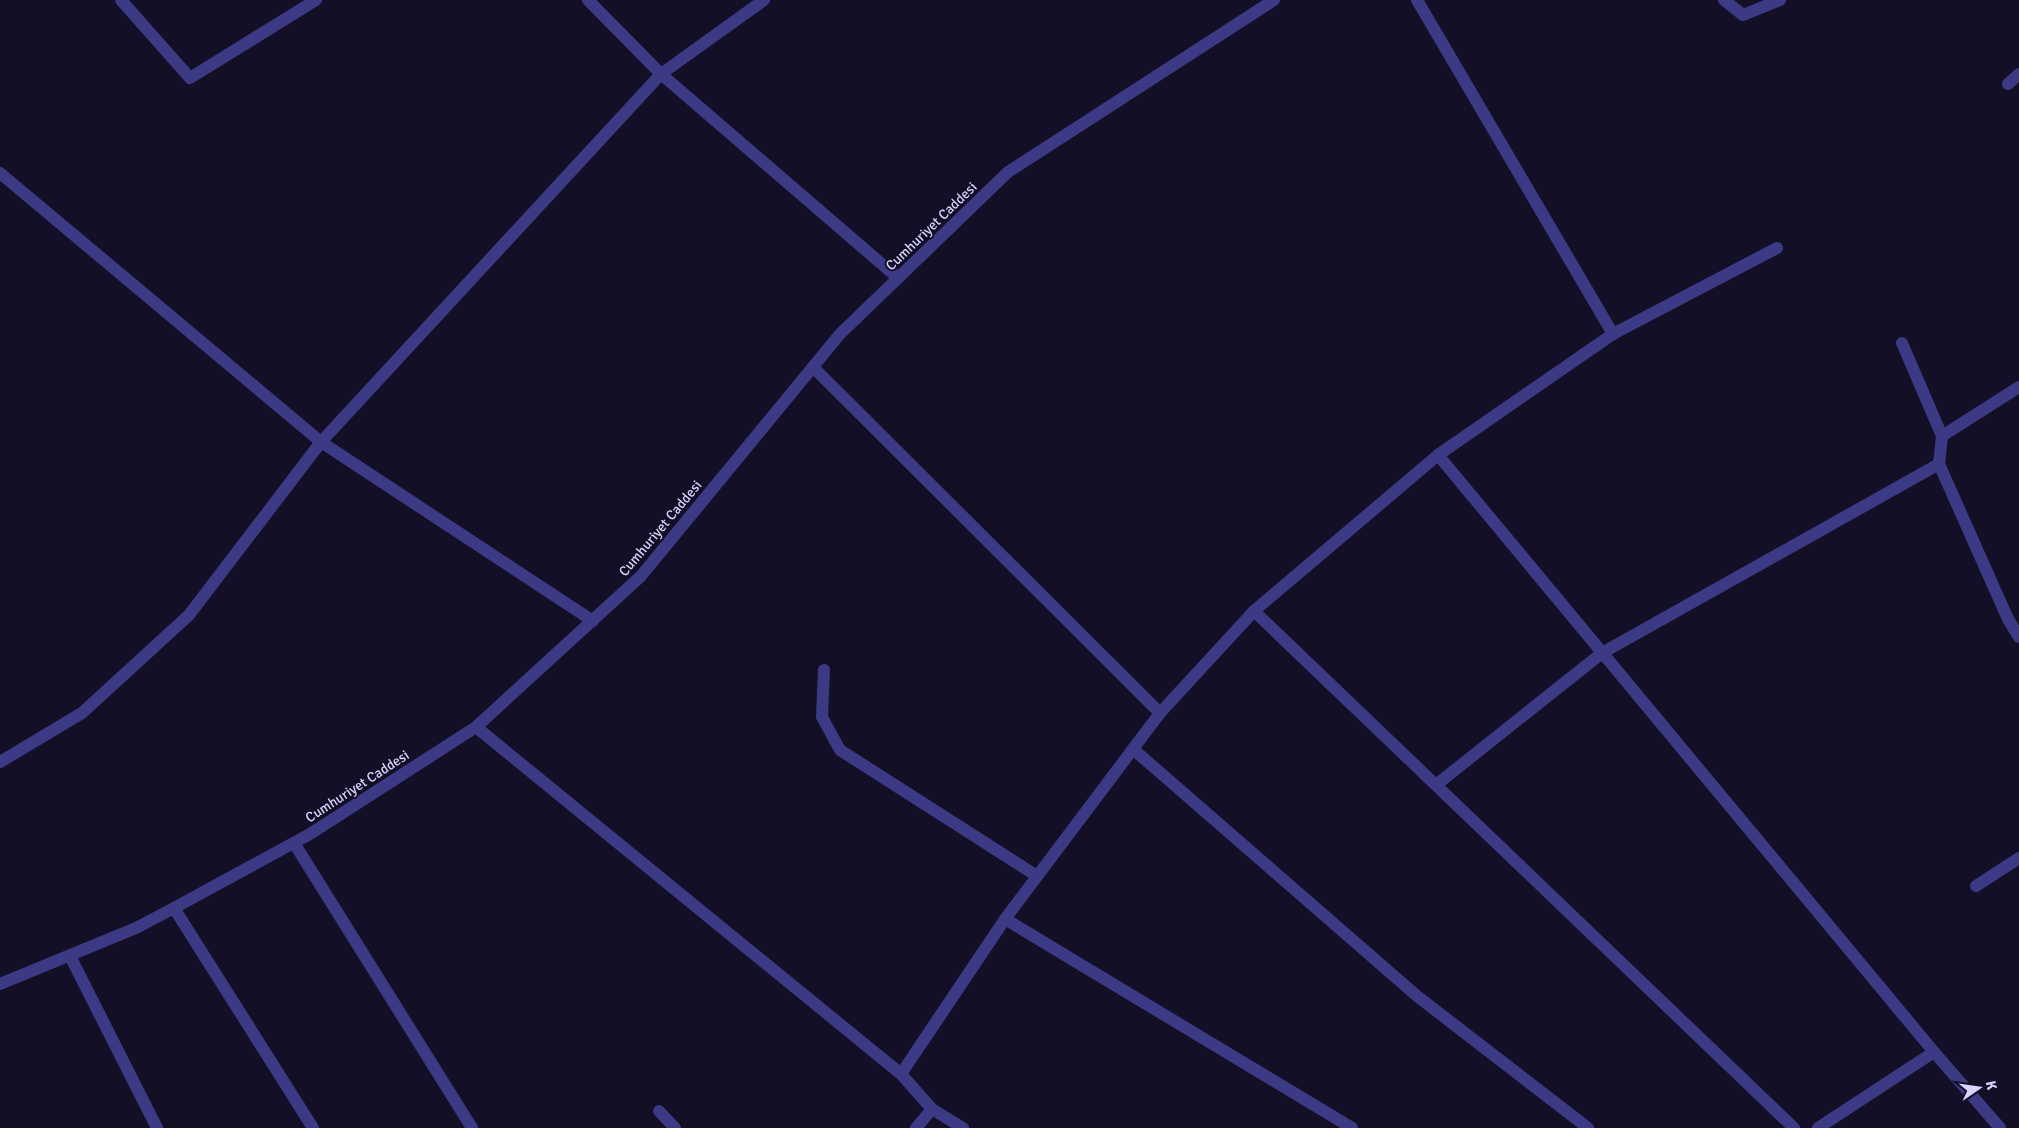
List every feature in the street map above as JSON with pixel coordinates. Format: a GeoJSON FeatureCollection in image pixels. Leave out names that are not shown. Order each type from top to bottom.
{"type":"FeatureCollection","features":[{"type":"Feature","properties":{"kind":"street"},"geometry":{"type":"LineString","coordinates":[[120,0],[190,78],[316,0]]}},
{"type":"Feature","properties":{"kind":"street"},"geometry":{"type":"LineString","coordinates":[[588,0],[662,74],[898,278]]}},
{"type":"Feature","properties":{"kind":"street"},"geometry":{"type":"LineString","coordinates":[[0,762],[82,713],[189,615],[321,442],[662,74],[764,0]]}},
{"type":"Feature","properties":{"kind":"street","name":"Cumhuriyet Caddesi"},"geometry":{"type":"LineString","coordinates":[[0,984],[136,928],[174,908],[294,843],[476,727],[641,576],[840,334],[1008,172],[1274,0]]}},
{"type":"Feature","properties":{"kind":"street"},"geometry":{"type":"LineString","coordinates":[[1417,0],[1613,334]]}},
{"type":"Feature","properties":{"kind":"street"},"geometry":{"type":"LineString","coordinates":[[1724,0],[1743,15],[1780,0]]}},
{"type":"Feature","properties":{"kind":"street"},"geometry":{"type":"LineString","coordinates":[[2008,84],[2019,74]]}},
{"type":"Feature","properties":{"kind":"street"},"geometry":{"type":"LineString","coordinates":[[0,174],[321,442],[593,620]]}},
{"type":"Feature","properties":{"kind":"street"},"geometry":{"type":"LineString","coordinates":[[901,1074],[1005,919],[1160,713],[1254,611],[1438,455],[1613,334],[1777,248]]}},
{"type":"Feature","properties":{"kind":"street"},"geometry":{"type":"LineString","coordinates":[[1902,344],[1942,436],[1939,464],[2008,619],[2019,637]]}},
{"type":"Feature","properties":{"kind":"street"},"geometry":{"type":"LineString","coordinates":[[813,367],[1160,713]]}},
{"type":"Feature","properties":{"kind":"street"},"geometry":{"type":"LineString","coordinates":[[1942,436],[2019,387]]}},
{"type":"Feature","properties":{"kind":"street"},"geometry":{"type":"LineString","coordinates":[[1438,455],[1934,1052],[2000,1128]]}},
{"type":"Feature","properties":{"kind":"street"},"geometry":{"type":"LineString","coordinates":[[1436,785],[1602,653],[1939,464]]}},
{"type":"Feature","properties":{"kind":"street"},"geometry":{"type":"LineString","coordinates":[[1254,611],[1794,1128]]}},
{"type":"Feature","properties":{"kind":"street"},"geometry":{"type":"LineString","coordinates":[[824,670],[822,717],[840,750],[1037,876]]}},
{"type":"Feature","properties":{"kind":"street"},"geometry":{"type":"LineString","coordinates":[[476,727],[901,1074],[932,1109],[963,1128]]}},
{"type":"Feature","properties":{"kind":"street"},"geometry":{"type":"LineString","coordinates":[[1133,749],[1417,996],[1588,1128]]}},
{"type":"Feature","properties":{"kind":"street"},"geometry":{"type":"LineString","coordinates":[[294,843],[472,1128]]}},
{"type":"Feature","properties":{"kind":"street"},"geometry":{"type":"LineString","coordinates":[[1976,886],[2019,858]]}},
{"type":"Feature","properties":{"kind":"street"},"geometry":{"type":"LineString","coordinates":[[174,908],[313,1128]]}},
{"type":"Feature","properties":{"kind":"street"},"geometry":{"type":"LineString","coordinates":[[1005,919],[1352,1128]]}},
{"type":"Feature","properties":{"kind":"street"},"geometry":{"type":"LineString","coordinates":[[70,956],[157,1128]]}},
{"type":"Feature","properties":{"kind":"street"},"geometry":{"type":"LineString","coordinates":[[1818,1128],[1934,1052]]}},
{"type":"Feature","properties":{"kind":"street"},"geometry":{"type":"LineString","coordinates":[[916,1128],[932,1109]]}},
{"type":"Feature","properties":{"kind":"street"},"geometry":{"type":"LineString","coordinates":[[659,1111],[674,1128]]}}]}
